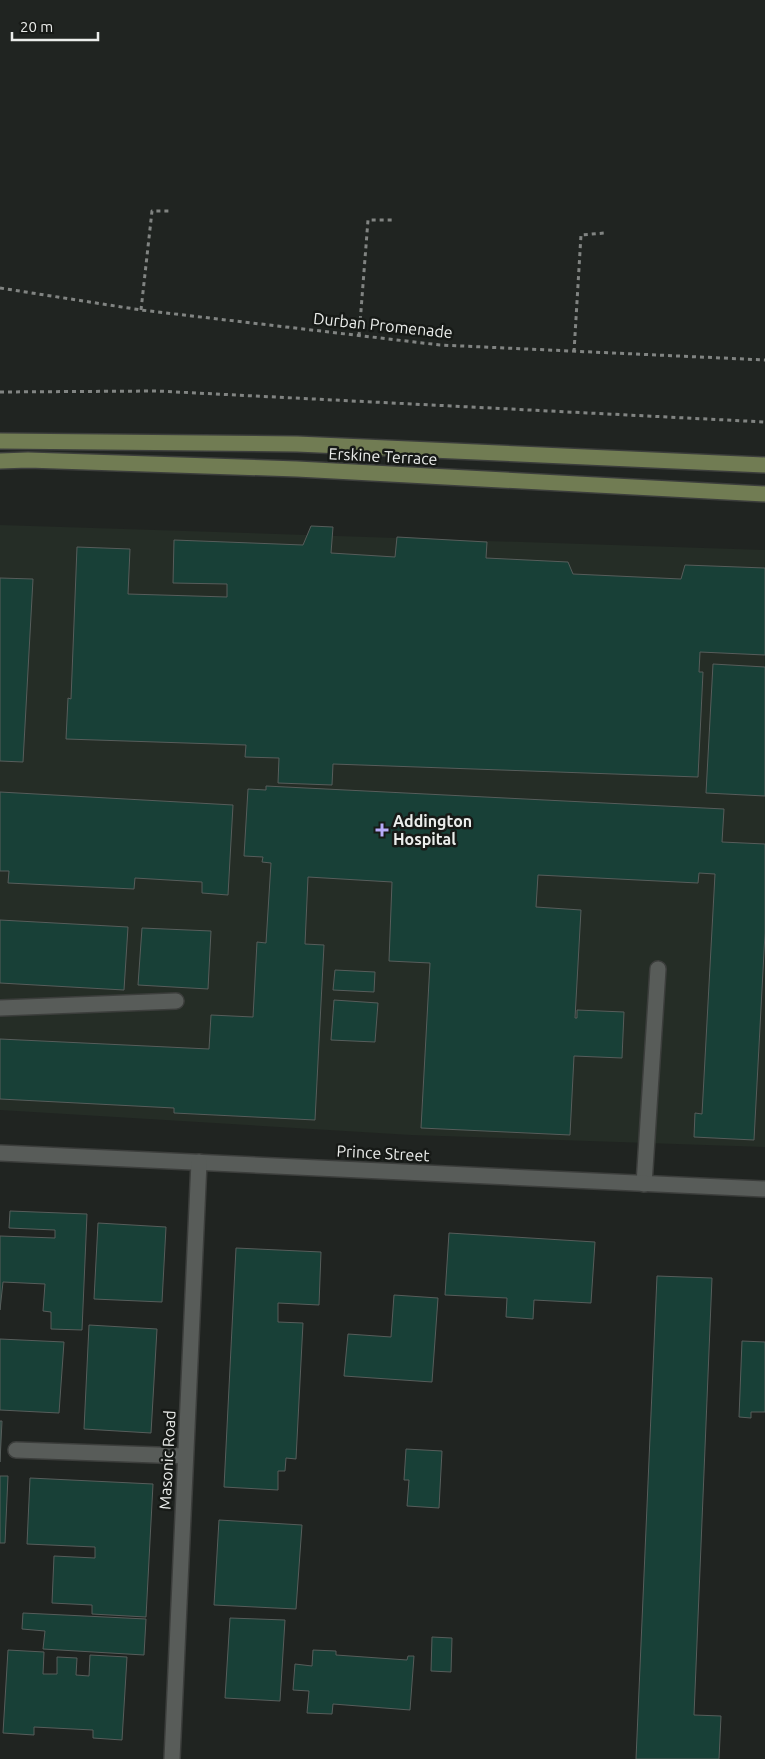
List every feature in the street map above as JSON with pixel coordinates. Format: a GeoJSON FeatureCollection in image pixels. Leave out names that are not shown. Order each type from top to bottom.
{"type":"FeatureCollection","features":[{"type":"Feature","properties":{"kind":"main road","name":"Erskine Terrace"},"geometry":{"type":"LineString","coordinates":[[0,441],[297,444],[765,465]]}},
{"type":"Feature","properties":{"kind":"main road"},"geometry":{"type":"LineString","coordinates":[[297,444],[297,469]]}},
{"type":"Feature","properties":{"kind":"main road","name":"Erskine Terrace"},"geometry":{"type":"LineString","coordinates":[[0,461],[28,460],[297,469],[765,494]]}},
{"type":"Feature","properties":{"kind":"street"},"geometry":{"type":"LineString","coordinates":[[644,1184],[658,969]]}},
{"type":"Feature","properties":{"kind":"street"},"geometry":{"type":"LineString","coordinates":[[0,1008],[176,1001]]}},
{"type":"Feature","properties":{"kind":"street","name":"Prince Street"},"geometry":{"type":"LineString","coordinates":[[0,1152],[765,1189]]}},
{"type":"Feature","properties":{"kind":"street","name":"Masonic Road"},"geometry":{"type":"LineString","coordinates":[[172,1759],[199,1162]]}},
{"type":"Feature","properties":{"kind":"street"},"geometry":{"type":"LineString","coordinates":[[16,1450],[185,1456]]}},
{"type":"Feature","properties":{"kind":"path"},"geometry":{"type":"LineString","coordinates":[[141,310],[152,211],[169,211]]}},
{"type":"Feature","properties":{"kind":"path"},"geometry":{"type":"LineString","coordinates":[[359,336],[368,220],[394,220]]}},
{"type":"Feature","properties":{"kind":"path"},"geometry":{"type":"LineString","coordinates":[[574,352],[581,235],[605,234]]}},
{"type":"Feature","properties":{"kind":"path","name":"Durban Promenade"},"geometry":{"type":"LineString","coordinates":[[0,288],[141,310],[440,345],[765,360]]}},
{"type":"Feature","properties":{"kind":"path"},"geometry":{"type":"LineString","coordinates":[[0,392],[157,391],[765,422]]}},
{"type":"Feature","properties":{"kind":"shaded area","name":"Addington Hospital"},"geometry":{"type":"Polygon","coordinates":[[[0,525],[765,550],[765,1147],[411,1135],[0,1110],[0,525]]]}},
{"type":"Feature","properties":{"kind":"building"},"geometry":{"type":"Polygon","coordinates":[[[311,526],[333,527],[331,553],[395,557],[397,537],[487,542],[486,558],[568,562],[573,574],[681,579],[685,565],[765,568],[765,655],[700,652],[699,672],[703,672],[698,777],[333,764],[332,785],[278,783],[279,758],[245,757],[246,745],[66,739],[68,698],[71,699],[77,547],[130,549],[128,594],[227,597],[227,584],[173,583],[174,540],[303,545],[311,526]]]}},
{"type":"Feature","properties":{"kind":"building"},"geometry":{"type":"Polygon","coordinates":[[[0,578],[33,579],[23,762],[0,761],[0,578]]]}},
{"type":"Feature","properties":{"kind":"building"},"geometry":{"type":"Polygon","coordinates":[[[713,664],[765,667],[765,796],[706,793],[713,664]]]}},
{"type":"Feature","properties":{"kind":"building"},"geometry":{"type":"Polygon","coordinates":[[[266,786],[724,809],[722,842],[765,844],[765,933],[754,1140],[694,1137],[695,1113],[702,1114],[715,874],[699,873],[698,883],[538,875],[536,907],[581,910],[575,1018],[577,1018],[577,1010],[624,1012],[622,1058],[574,1056],[570,1135],[421,1128],[430,963],[389,961],[392,882],[308,877],[305,944],[324,945],[315,1120],[174,1113],[174,1108],[0,1099],[0,1039],[209,1049],[211,1015],[253,1017],[257,942],[266,943],[271,863],[262,862],[263,857],[244,856],[248,789],[266,790],[266,786]]]}},
{"type":"Feature","properties":{"kind":"building"},"geometry":{"type":"Polygon","coordinates":[[[0,792],[233,805],[228,895],[202,893],[202,882],[135,878],[134,889],[8,883],[9,871],[0,871],[0,792]]]}},
{"type":"Feature","properties":{"kind":"building"},"geometry":{"type":"Polygon","coordinates":[[[0,920],[128,927],[124,990],[0,983],[0,920]]]}},
{"type":"Feature","properties":{"kind":"building"},"geometry":{"type":"Polygon","coordinates":[[[142,928],[211,931],[208,989],[138,985],[142,928]]]}},
{"type":"Feature","properties":{"kind":"building"},"geometry":{"type":"Polygon","coordinates":[[[335,970],[375,972],[374,992],[333,990],[335,970]]]}},
{"type":"Feature","properties":{"kind":"building"},"geometry":{"type":"Polygon","coordinates":[[[334,1000],[378,1003],[375,1042],[331,1040],[334,1000]]]}},
{"type":"Feature","properties":{"kind":"building"},"geometry":{"type":"Polygon","coordinates":[[[10,1211],[87,1214],[82,1330],[51,1329],[51,1312],[43,1311],[45,1284],[3,1282],[0,1310],[0,1236],[55,1238],[55,1230],[9,1228],[10,1211]]]}},
{"type":"Feature","properties":{"kind":"building"},"geometry":{"type":"Polygon","coordinates":[[[98,1223],[166,1227],[162,1302],[94,1299],[98,1223]]]}},
{"type":"Feature","properties":{"kind":"building"},"geometry":{"type":"Polygon","coordinates":[[[449,1233],[595,1242],[591,1303],[534,1300],[533,1319],[506,1317],[507,1298],[445,1295],[449,1233]]]}},
{"type":"Feature","properties":{"kind":"building"},"geometry":{"type":"Polygon","coordinates":[[[236,1248],[321,1252],[319,1305],[278,1303],[278,1322],[303,1323],[296,1459],[286,1458],[285,1471],[278,1471],[278,1490],[224,1487],[236,1248]]]}},
{"type":"Feature","properties":{"kind":"building"},"geometry":{"type":"Polygon","coordinates":[[[657,1276],[712,1278],[694,1715],[721,1716],[719,1759],[636,1759],[657,1276]]]}},
{"type":"Feature","properties":{"kind":"building"},"geometry":{"type":"Polygon","coordinates":[[[394,1295],[438,1298],[432,1382],[344,1376],[348,1334],[391,1337],[394,1295]]]}},
{"type":"Feature","properties":{"kind":"building"},"geometry":{"type":"Polygon","coordinates":[[[89,1325],[157,1329],[151,1433],[84,1429],[89,1325]]]}},
{"type":"Feature","properties":{"kind":"building"},"geometry":{"type":"Polygon","coordinates":[[[0,1339],[64,1342],[59,1413],[0,1410],[0,1339]]]}},
{"type":"Feature","properties":{"kind":"building"},"geometry":{"type":"Polygon","coordinates":[[[742,1341],[765,1342],[765,1412],[751,1412],[751,1418],[739,1417],[742,1341]]]}},
{"type":"Feature","properties":{"kind":"building"},"geometry":{"type":"Polygon","coordinates":[[[0,1421],[2,1421],[0,1462],[0,1421]]]}},
{"type":"Feature","properties":{"kind":"building"},"geometry":{"type":"Polygon","coordinates":[[[406,1449],[442,1451],[439,1508],[407,1506],[409,1480],[404,1480],[406,1449]]]}},
{"type":"Feature","properties":{"kind":"building"},"geometry":{"type":"Polygon","coordinates":[[[0,1476],[8,1476],[5,1543],[0,1543],[0,1476]]]}},
{"type":"Feature","properties":{"kind":"building"},"geometry":{"type":"Polygon","coordinates":[[[30,1478],[153,1484],[146,1617],[92,1614],[92,1605],[52,1603],[54,1556],[95,1558],[95,1547],[27,1544],[30,1478]]]}},
{"type":"Feature","properties":{"kind":"building"},"geometry":{"type":"Polygon","coordinates":[[[219,1520],[302,1525],[296,1609],[214,1605],[219,1520]]]}},
{"type":"Feature","properties":{"kind":"building"},"geometry":{"type":"Polygon","coordinates":[[[23,1613],[146,1619],[144,1655],[43,1649],[45,1631],[22,1629],[23,1613]]]}},
{"type":"Feature","properties":{"kind":"building"},"geometry":{"type":"Polygon","coordinates":[[[230,1618],[285,1620],[280,1701],[225,1698],[230,1618]]]}},
{"type":"Feature","properties":{"kind":"building"},"geometry":{"type":"Polygon","coordinates":[[[432,1637],[452,1638],[451,1672],[431,1671],[432,1637]]]}},
{"type":"Feature","properties":{"kind":"building"},"geometry":{"type":"Polygon","coordinates":[[[8,1650],[44,1652],[43,1674],[57,1674],[57,1657],[77,1658],[76,1675],[89,1676],[90,1655],[127,1657],[122,1740],[93,1738],[93,1730],[34,1727],[34,1735],[3,1733],[8,1650]]]}},
{"type":"Feature","properties":{"kind":"building"},"geometry":{"type":"Polygon","coordinates":[[[313,1650],[336,1651],[336,1655],[407,1660],[408,1656],[414,1656],[410,1710],[333,1704],[332,1714],[307,1713],[309,1691],[293,1690],[295,1664],[312,1666],[313,1650]]]}},
{"type":"Feature","properties":{"kind":"place","name":"Addington Hospital"},"geometry":{"type":"Point","coordinates":[382,830]}}]}
